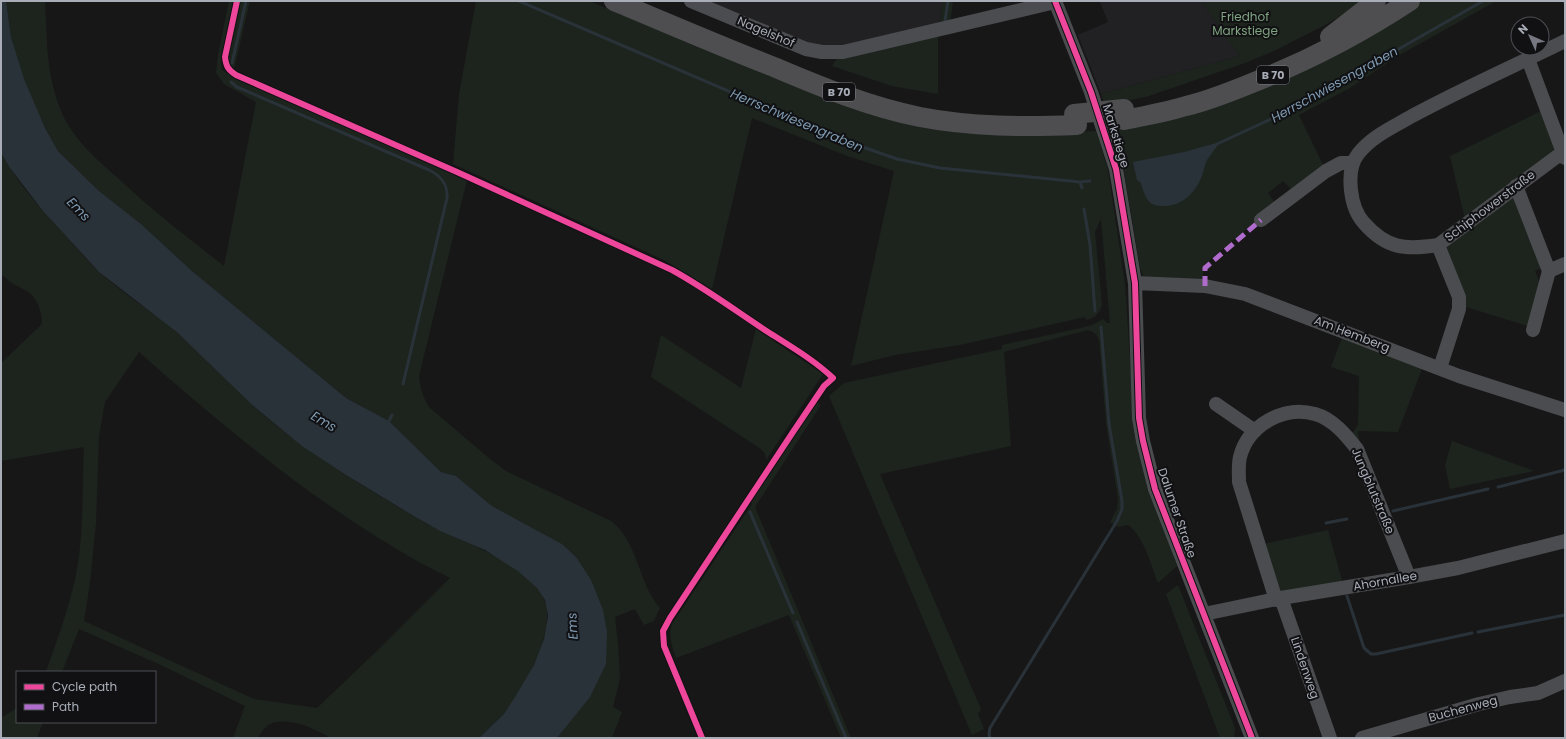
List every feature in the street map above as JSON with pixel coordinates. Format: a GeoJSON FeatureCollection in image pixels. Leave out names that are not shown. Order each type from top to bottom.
{"type":"FeatureCollection","features":[{"type":"Feature","properties":{"kind":"highway","name":"B 70"},"geometry":{"type":"LineString","coordinates":[[614,1],[811,83],[877,106],[919,117],[999,127],[1075,120],[1188,106],[1291,67],[1339,44],[1388,16],[1410,1]]}},
{"type":"Feature","properties":{"kind":"highway","name":"B 70"},"geometry":{"type":"LineString","coordinates":[[640,1],[819,75],[897,100],[947,110],[1075,120]]}},
{"type":"Feature","properties":{"kind":"highway"},"geometry":{"type":"LineString","coordinates":[[1330,37],[1376,1]]}},
{"type":"Feature","properties":{"kind":"highway","name":"B 70"},"geometry":{"type":"LineString","coordinates":[[1124,114],[1234,80],[1286,58],[1330,37],[1391,1]]}},
{"type":"Feature","properties":{"kind":"street","name":"Nagelshof"},"geometry":{"type":"LineString","coordinates":[[691,1],[806,49],[822,52],[843,52],[1055,1]]}},
{"type":"Feature","properties":{"kind":"street","name":"Markstiege"},"geometry":{"type":"LineString","coordinates":[[1055,1],[1092,92],[1114,162],[1135,283]]}},
{"type":"Feature","properties":{"kind":"street","name":"Schiphowerstraße"},"geometry":{"type":"LineString","coordinates":[[1564,155],[1516,186],[1438,245],[1423,247],[1407,247],[1389,244],[1375,235],[1362,220],[1354,202],[1350,183],[1353,163],[1357,155],[1372,138],[1453,93],[1565,41]]}},
{"type":"Feature","properties":{"kind":"street"},"geometry":{"type":"LineString","coordinates":[[1528,59],[1564,155]]}},
{"type":"Feature","properties":{"kind":"street"},"geometry":{"type":"LineString","coordinates":[[1261,220],[1326,171],[1341,163],[1353,163]]}},
{"type":"Feature","properties":{"kind":"street"},"geometry":{"type":"LineString","coordinates":[[1516,186],[1549,271],[1533,330]]}},
{"type":"Feature","properties":{"kind":"street"},"geometry":{"type":"LineString","coordinates":[[1438,245],[1459,297],[1459,309],[1440,368]]}},
{"type":"Feature","properties":{"kind":"street"},"geometry":{"type":"LineString","coordinates":[[1549,271],[1565,264]]}},
{"type":"Feature","properties":{"kind":"street","name":"Am Hemberg"},"geometry":{"type":"LineString","coordinates":[[1135,283],[1200,286],[1245,294],[1487,386],[1565,410]]}},
{"type":"Feature","properties":{"kind":"street","name":"Dalumer Straße"},"geometry":{"type":"LineString","coordinates":[[1135,283],[1140,418],[1143,441],[1155,489],[1252,738]]}},
{"type":"Feature","properties":{"kind":"street"},"geometry":{"type":"LineString","coordinates":[[1216,404],[1255,431]]}},
{"type":"Feature","properties":{"kind":"street","name":"Jungblutstraße"},"geometry":{"type":"LineString","coordinates":[[1278,599],[1239,482],[1240,457],[1246,444],[1255,431],[1272,418],[1286,412],[1299,411],[1316,414],[1341,429],[1357,449],[1410,577]]}},
{"type":"Feature","properties":{"kind":"street","name":"Ahornallee"},"geometry":{"type":"LineString","coordinates":[[1204,614],[1278,599],[1458,568],[1565,540]]}},
{"type":"Feature","properties":{"kind":"street","name":"Lindenweg"},"geometry":{"type":"LineString","coordinates":[[1278,599],[1330,738]]}},
{"type":"Feature","properties":{"kind":"street","name":"Buchenweg"},"geometry":{"type":"LineString","coordinates":[[1362,738],[1479,704],[1538,693],[1565,681]]}},
{"type":"Feature","properties":{"kind":"shaded area"},"geometry":{"type":"Polygon","coordinates":[[[706,1],[943,1],[939,26],[841,48],[808,44],[706,1]]]}},
{"type":"Feature","properties":{"kind":"shaded area"},"geometry":{"type":"Polygon","coordinates":[[[1201,1],[1240,56],[1101,94],[1078,35],[1108,22],[1100,2],[1201,1]]]}},
{"type":"Feature","properties":{"kind":"green space"},"geometry":{"type":"Polygon","coordinates":[[[6,1],[45,1],[49,65],[54,91],[69,126],[84,146],[145,203],[224,266],[256,102],[224,84],[216,73],[218,55],[229,1],[234,1],[221,58],[222,70],[467,180],[419,376],[423,396],[429,407],[506,471],[611,521],[620,529],[627,540],[633,551],[647,587],[660,608],[654,621],[644,625],[635,609],[615,617],[620,679],[613,707],[622,712],[612,738],[557,738],[564,730],[576,557],[562,544],[492,506],[456,476],[441,472],[389,421],[346,398],[192,271],[141,224],[99,191],[58,151],[45,128],[23,79],[11,37],[6,1]]]}},
{"type":"Feature","properties":{"kind":"green space"},"geometry":{"type":"Polygon","coordinates":[[[239,1],[250,1],[234,69],[229,65],[227,56],[239,1]]]}},
{"type":"Feature","properties":{"kind":"green space"},"geometry":{"type":"Polygon","coordinates":[[[476,1],[589,1],[803,89],[1023,134],[1096,131],[1108,170],[1125,284],[1134,417],[1150,490],[1177,566],[1158,583],[1143,543],[1134,530],[1128,525],[1118,527],[1110,522],[1117,509],[1118,499],[1106,423],[1099,340],[1094,332],[1088,330],[1004,352],[1011,446],[880,474],[981,709],[978,714],[984,729],[972,735],[829,396],[844,383],[1002,349],[1002,345],[1081,328],[1092,325],[1103,319],[1107,323],[1110,323],[1101,219],[1095,232],[1102,304],[1097,315],[1092,318],[1086,320],[1085,317],[960,345],[895,355],[851,366],[894,171],[847,156],[752,118],[712,289],[664,260],[453,164],[459,94],[476,1]]]}},
{"type":"Feature","properties":{"kind":"green space"},"geometry":{"type":"Polygon","coordinates":[[[943,1],[953,1],[950,24],[939,26],[943,1]]]}},
{"type":"Feature","properties":{"kind":"green space","name":"Friedhof Markstiege"},"geometry":{"type":"Polygon","coordinates":[[[1201,1],[1367,1],[1276,50],[1245,63],[1146,97],[1105,105],[1101,94],[1240,56],[1201,1]]]}},
{"type":"Feature","properties":{"kind":"green space"},"geometry":{"type":"Polygon","coordinates":[[[1423,1],[1496,1],[1398,56],[1350,88],[1299,115],[1324,167],[1291,189],[1283,181],[1268,193],[1276,204],[1205,264],[1203,267],[1203,279],[1143,276],[1140,267],[1124,172],[1113,129],[1145,124],[1341,48],[1423,1]]]}},
{"type":"Feature","properties":{"kind":"green space"},"geometry":{"type":"Polygon","coordinates":[[[938,36],[938,94],[892,86],[832,66],[837,58],[938,36]]]}},
{"type":"Feature","properties":{"kind":"green space"},"geometry":{"type":"Polygon","coordinates":[[[1543,110],[1555,150],[1465,219],[1450,156],[1543,110]]]}},
{"type":"Feature","properties":{"kind":"green space"},"geometry":{"type":"Polygon","coordinates":[[[1,153],[7,164],[29,194],[98,271],[178,333],[250,403],[269,419],[308,449],[349,477],[431,526],[486,551],[516,569],[529,579],[539,590],[545,602],[547,615],[546,629],[542,645],[536,661],[520,691],[504,714],[479,738],[331,738],[302,725],[277,722],[268,725],[257,738],[233,738],[245,706],[163,666],[79,629],[62,671],[46,671],[66,612],[79,559],[82,528],[84,447],[1,461],[1,363],[41,325],[42,321],[40,310],[34,298],[28,292],[1,275],[1,153]],[[139,352],[105,402],[99,436],[96,523],[90,583],[84,621],[254,699],[317,708],[450,578],[406,555],[332,507],[265,458],[139,352]]]}},
{"type":"Feature","properties":{"kind":"green space"},"geometry":{"type":"Polygon","coordinates":[[[1514,195],[1544,267],[1535,271],[1542,289],[1531,327],[1463,306],[1446,253],[1447,244],[1514,195]]]}},
{"type":"Feature","properties":{"kind":"green space"},"geometry":{"type":"Polygon","coordinates":[[[756,329],[823,374],[766,460],[764,452],[758,447],[651,377],[661,335],[741,388],[756,329]]]}},
{"type":"Feature","properties":{"kind":"green space"},"geometry":{"type":"Polygon","coordinates":[[[1343,335],[1423,366],[1398,432],[1358,431],[1362,462],[1349,438],[1358,425],[1359,376],[1331,367],[1343,335]]]}},
{"type":"Feature","properties":{"kind":"green space"},"geometry":{"type":"Polygon","coordinates":[[[817,402],[821,405],[755,507],[851,738],[841,738],[789,615],[676,658],[670,637],[672,624],[752,504],[751,501],[817,402]]]}},
{"type":"Feature","properties":{"kind":"green space"},"geometry":{"type":"Polygon","coordinates":[[[1452,441],[1534,471],[1450,489],[1445,465],[1452,441]]]}},
{"type":"Feature","properties":{"kind":"green space"},"geometry":{"type":"Polygon","coordinates":[[[1328,530],[1343,584],[1274,595],[1259,545],[1328,530]]]}},
{"type":"Feature","properties":{"kind":"green space"},"geometry":{"type":"Polygon","coordinates":[[[1178,585],[1235,728],[1234,738],[1220,738],[1166,594],[1178,585]]]}},
{"type":"Feature","properties":{"kind":"green space"},"geometry":{"type":"Polygon","coordinates":[[[16,709],[16,723],[43,723],[37,738],[1,738],[1,718],[16,709]]]}},
{"type":"Feature","properties":{"kind":"water","name":"Ems"},"geometry":{"type":"Polygon","coordinates":[[[1,1],[6,1],[11,37],[24,79],[45,128],[58,151],[99,191],[141,224],[192,271],[346,398],[389,421],[441,472],[456,476],[492,506],[562,544],[576,557],[591,580],[603,610],[607,632],[606,664],[590,697],[557,738],[479,738],[504,714],[534,665],[544,639],[548,616],[545,600],[537,588],[518,571],[485,550],[440,531],[346,475],[302,446],[251,404],[178,333],[99,272],[43,211],[10,168],[1,153],[1,1]]]}},
{"type":"Feature","properties":{"kind":"water"},"geometry":{"type":"Polygon","coordinates":[[[1220,142],[1207,160],[1198,184],[1186,199],[1168,206],[1156,205],[1149,202],[1143,191],[1141,183],[1137,180],[1133,162],[1184,152],[1220,142]]]}},
{"type":"Feature","properties":{"kind":"waterway"},"geometry":{"type":"LineString","coordinates":[[232,63],[246,1]]}},
{"type":"Feature","properties":{"kind":"waterway","name":"Herrschwiesengraben"},"geometry":{"type":"LineString","coordinates":[[519,1],[840,139],[897,159],[940,168],[1080,182],[1090,181]]}},
{"type":"Feature","properties":{"kind":"waterway"},"geometry":{"type":"LineString","coordinates":[[945,21],[948,1]]}},
{"type":"Feature","properties":{"kind":"waterway","name":"Herrschwiesengraben"},"geometry":{"type":"LineString","coordinates":[[1217,144],[1297,107],[1483,1]]}},
{"type":"Feature","properties":{"kind":"waterway"},"geometry":{"type":"LineString","coordinates":[[231,82],[237,87],[429,170],[443,181],[447,198],[403,384]]}},
{"type":"Feature","properties":{"kind":"waterway","name":"Herrschwiesengraben"},"geometry":{"type":"LineString","coordinates":[[1080,182],[1082,188]]}},
{"type":"Feature","properties":{"kind":"waterway"},"geometry":{"type":"LineString","coordinates":[[1084,209],[1090,245],[1095,311]]}},
{"type":"Feature","properties":{"kind":"waterway"},"geometry":{"type":"LineString","coordinates":[[990,738],[990,728],[1117,521],[1122,509],[1122,501],[1109,424],[1101,327]]}},
{"type":"Feature","properties":{"kind":"waterway"},"geometry":{"type":"LineString","coordinates":[[387,425],[392,415]]}},
{"type":"Feature","properties":{"kind":"waterway"},"geometry":{"type":"LineString","coordinates":[[1498,487],[1565,470]]}},
{"type":"Feature","properties":{"kind":"waterway"},"geometry":{"type":"LineString","coordinates":[[1393,511],[1488,489]]}},
{"type":"Feature","properties":{"kind":"waterway"},"geometry":{"type":"LineString","coordinates":[[750,512],[793,613]]}},
{"type":"Feature","properties":{"kind":"waterway"},"geometry":{"type":"LineString","coordinates":[[1326,523],[1347,519]]}},
{"type":"Feature","properties":{"kind":"waterway"},"geometry":{"type":"LineString","coordinates":[[1347,596],[1364,648],[1371,654],[1472,633]]}},
{"type":"Feature","properties":{"kind":"waterway"},"geometry":{"type":"LineString","coordinates":[[1478,632],[1565,615]]}},
{"type":"Feature","properties":{"kind":"waterway"},"geometry":{"type":"LineString","coordinates":[[797,622],[846,738]]}},
{"type":"Feature","properties":{"kind":"marked path"},"geometry":{"type":"LineString","coordinates":[[1205,286],[1205,268],[1261,220]]}},
{"type":"Feature","properties":{"kind":"cycle path"},"geometry":{"type":"LineString","coordinates":[[237,1],[225,57],[228,68],[236,75],[457,172],[672,270],[802,354],[833,378],[824,386],[793,432],[670,618],[663,631],[664,646],[702,738]]}},
{"type":"Feature","properties":{"kind":"cycle path"},"geometry":{"type":"LineString","coordinates":[[1055,1],[1091,92],[1116,169],[1135,283],[1139,418],[1155,489],[1252,738]]}}]}
